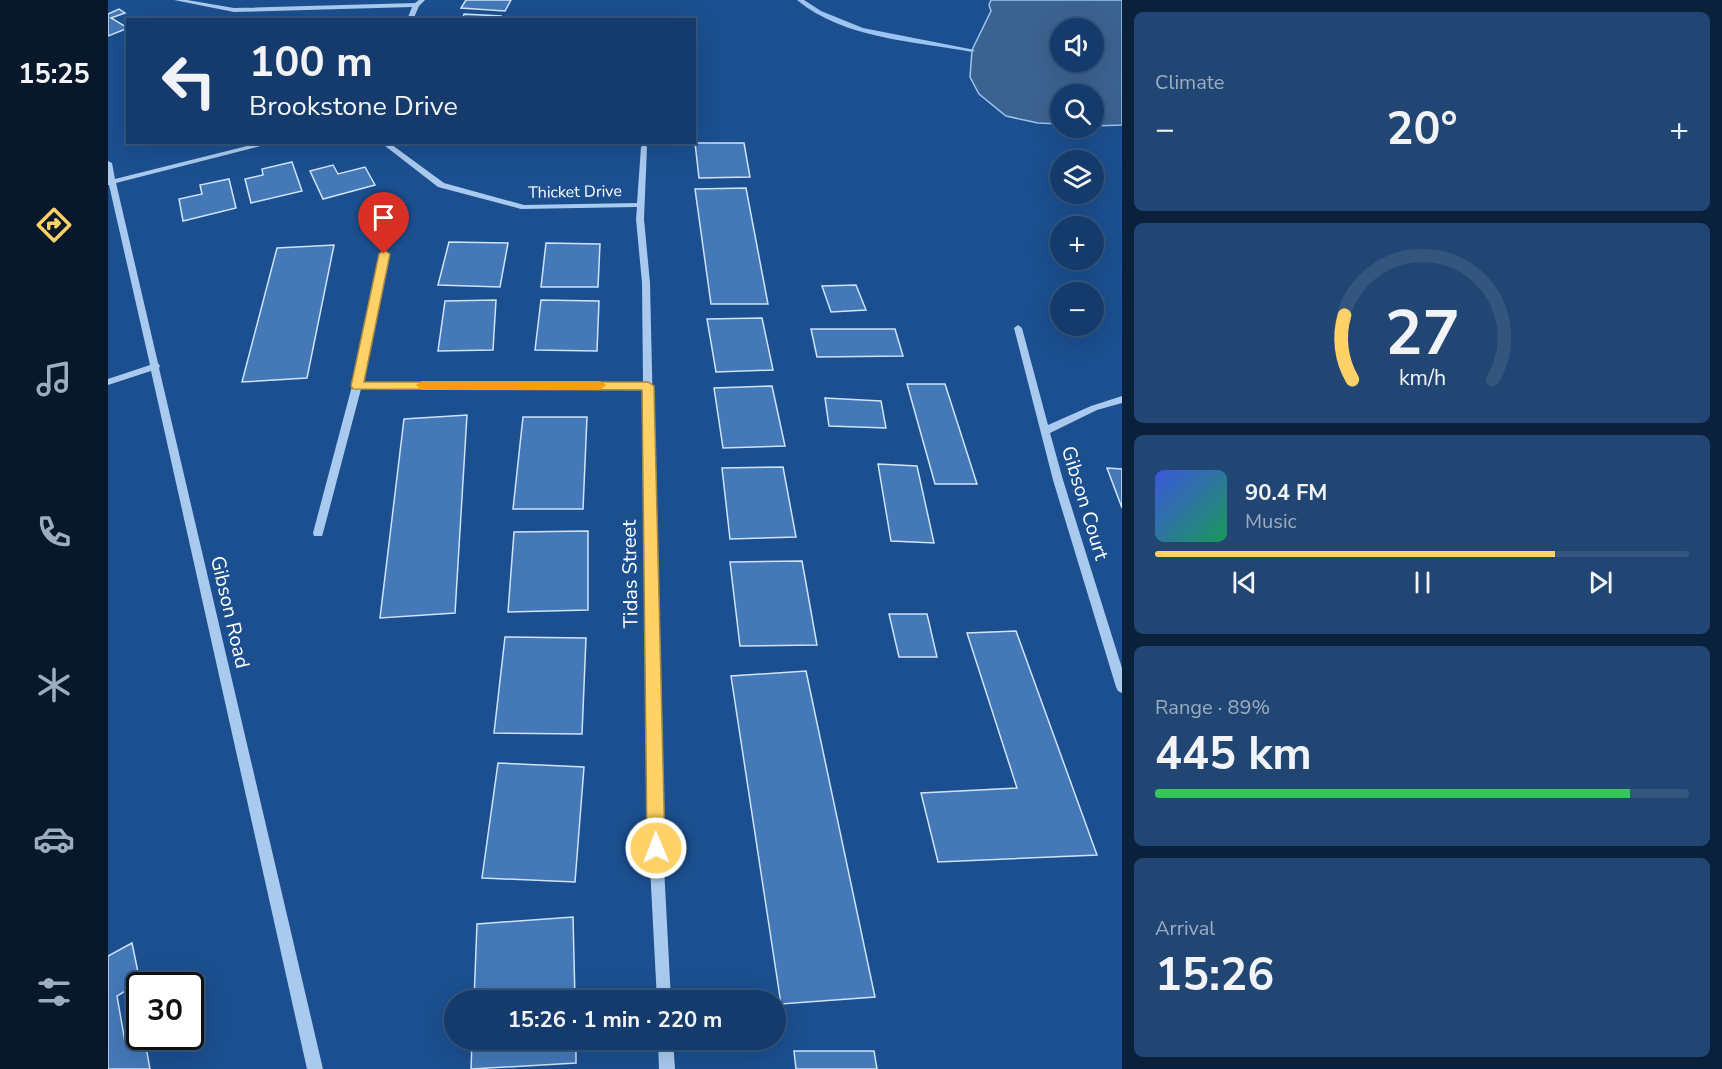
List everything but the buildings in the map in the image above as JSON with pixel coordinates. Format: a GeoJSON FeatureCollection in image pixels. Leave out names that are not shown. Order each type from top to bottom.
{"type":"FeatureCollection","features":[{"type":"Feature","properties":{"kind":"street"},"geometry":{"type":"LineString","coordinates":[[177,0],[234,10],[416,5]]}},
{"type":"Feature","properties":{"kind":"street"},"geometry":{"type":"LineString","coordinates":[[411,18],[416,5],[422,0]]}},
{"type":"Feature","properties":{"kind":"street"},"geometry":{"type":"LineString","coordinates":[[110,182],[265,144]]}},
{"type":"Feature","properties":{"kind":"street","name":"Thicket Drive"},"geometry":{"type":"LineString","coordinates":[[386,144],[441,185],[524,207],[641,205]]}},
{"type":"Feature","properties":{"kind":"street","name":"Tidas Street"},"geometry":{"type":"LineString","coordinates":[[644,147],[640,219],[646,283],[656,848],[663,990]]}},
{"type":"Feature","properties":{"kind":"street","name":"Gibson Road"},"geometry":{"type":"LineString","coordinates":[[108,163],[110,182],[156,366],[315,1069]]}},
{"type":"Feature","properties":{"kind":"street"},"geometry":{"type":"LineString","coordinates":[[318,533],[357,386],[384,254]]}},
{"type":"Feature","properties":{"kind":"street","name":"Gibson Court"},"geometry":{"type":"LineString","coordinates":[[1018,328],[1045,431],[1122,687]]}},
{"type":"Feature","properties":{"kind":"street"},"geometry":{"type":"LineString","coordinates":[[108,382],[156,366]]}},
{"type":"Feature","properties":{"kind":"street"},"geometry":{"type":"LineString","coordinates":[[357,386],[648,386]]}},
{"type":"Feature","properties":{"kind":"street"},"geometry":{"type":"LineString","coordinates":[[1045,431],[1094,408],[1122,399]]}},
{"type":"Feature","properties":{"kind":"street"},"geometry":{"type":"LineString","coordinates":[[666,1050],[667,1069]]}},
{"type":"Feature","properties":{"kind":"water"},"geometry":{"type":"Polygon","coordinates":[[[991,0],[1122,0],[1122,125],[1104,126],[1104,84],[1050,84],[1050,124],[1006,116],[979,94],[970,77],[972,50],[991,11],[989,5],[991,0]]]}},
{"type":"Feature","properties":{"kind":"waterway"},"geometry":{"type":"LineString","coordinates":[[800,0],[840,22],[861,29],[972,50]]}},
{"type":"Feature","properties":{"kind":"slow traffic"},"geometry":{"type":"LineString","coordinates":[[422,385],[600,385]]}},
{"type":"Feature","properties":{"kind":"route"},"geometry":{"type":"LineString","coordinates":[[384,254],[357,386],[514,384],[648,386],[656,848]]}}]}
